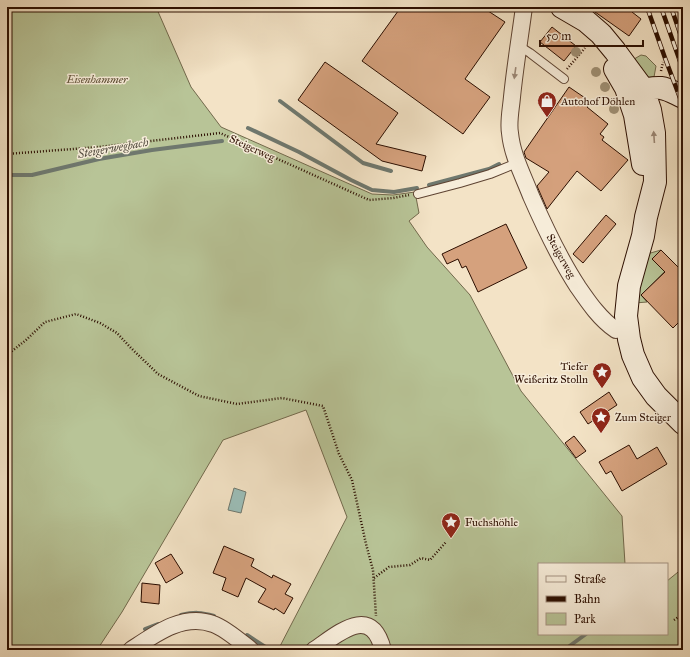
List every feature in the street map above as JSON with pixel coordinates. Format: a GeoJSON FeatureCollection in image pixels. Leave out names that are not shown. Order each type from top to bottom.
{"type":"FeatureCollection","features":[{"type":"Feature","properties":{"kind":"main road"},"geometry":{"type":"LineString","coordinates":[[560,7],[588,37],[614,69],[626,88],[635,92],[661,88],[683,97]]}},
{"type":"Feature","properties":{"kind":"main road"},"geometry":{"type":"LineString","coordinates":[[635,92],[642,113],[646,180],[646,217],[629,286],[626,316],[622,334],[643,378],[656,396],[683,423]]}},
{"type":"Feature","properties":{"kind":"main road"},"geometry":{"type":"LineString","coordinates":[[642,113],[683,101]]}},
{"type":"Feature","properties":{"kind":"street","name":"Steigerweg"},"geometry":{"type":"LineString","coordinates":[[524,7],[510,119],[509,132],[512,148],[517,163],[549,235],[566,268],[603,320],[622,334]]}},
{"type":"Feature","properties":{"kind":"street"},"geometry":{"type":"LineString","coordinates":[[131,650],[174,625],[198,621],[213,624],[251,650]]}},
{"type":"Feature","properties":{"kind":"street"},"geometry":{"type":"LineString","coordinates":[[314,650],[345,629],[360,625],[368,626],[376,632],[381,641],[383,650]]}},
{"type":"Feature","properties":{"kind":"lane"},"geometry":{"type":"LineString","coordinates":[[519,46],[562,78]]}},
{"type":"Feature","properties":{"kind":"lane"},"geometry":{"type":"LineString","coordinates":[[418,194],[490,174],[517,163]]}},
{"type":"Feature","properties":{"kind":"path"},"geometry":{"type":"LineString","coordinates":[[562,78],[585,48]]}},
{"type":"Feature","properties":{"kind":"path","name":"Steigerweg"},"geometry":{"type":"LineString","coordinates":[[7,154],[99,147],[220,133],[369,200],[418,194]]}},
{"type":"Feature","properties":{"kind":"path"},"geometry":{"type":"LineString","coordinates":[[7,355],[45,322],[76,314],[100,323],[117,333],[130,348],[158,374],[199,396],[237,404],[282,398],[323,406],[340,454],[352,480],[366,544],[374,570],[376,632]]}},
{"type":"Feature","properties":{"kind":"path"},"geometry":{"type":"LineString","coordinates":[[374,578],[389,567],[410,565],[421,558],[430,560],[446,542]]}},
{"type":"Feature","properties":{"kind":"path"},"geometry":{"type":"LineString","coordinates":[[674,620],[683,614]]}},
{"type":"Feature","properties":{"kind":"green space","name":"Eisenhammer"},"geometry":{"type":"Polygon","coordinates":[[[7,7],[156,7],[191,87],[221,127],[372,194],[393,195],[415,192],[419,213],[409,221],[427,247],[470,295],[521,391],[622,516],[625,563],[538,563],[538,635],[668,635],[668,580],[683,568],[683,650],[278,650],[347,517],[306,410],[223,440],[122,612],[97,650],[7,650],[7,7]]]}},
{"type":"Feature","properties":{"kind":"green space"},"geometry":{"type":"Polygon","coordinates":[[[641,55],[646,56],[656,66],[654,77],[647,77],[629,62],[641,55]]]}},
{"type":"Feature","properties":{"kind":"green space"},"geometry":{"type":"Polygon","coordinates":[[[661,250],[652,259],[665,271],[641,295],[647,302],[635,303],[647,254],[661,250]]]}},
{"type":"Feature","properties":{"kind":"water"},"geometry":{"type":"Polygon","coordinates":[[[234,488],[246,492],[241,513],[228,510],[234,488]]]}},
{"type":"Feature","properties":{"kind":"building"},"geometry":{"type":"Polygon","coordinates":[[[401,7],[482,7],[505,22],[465,79],[490,97],[463,134],[362,61],[401,7]]]}},
{"type":"Feature","properties":{"kind":"building"},"geometry":{"type":"Polygon","coordinates":[[[588,7],[636,7],[632,12],[641,19],[629,36],[588,7]]]}},
{"type":"Feature","properties":{"kind":"building"},"geometry":{"type":"Polygon","coordinates":[[[552,27],[576,46],[564,61],[540,42],[552,27]]]}},
{"type":"Feature","properties":{"kind":"building"},"geometry":{"type":"Polygon","coordinates":[[[325,62],[398,113],[376,144],[426,156],[422,171],[382,161],[298,100],[325,62]]]}},
{"type":"Feature","properties":{"kind":"building"},"geometry":{"type":"Polygon","coordinates":[[[569,87],[591,102],[587,107],[608,124],[600,134],[604,137],[602,140],[628,160],[601,191],[577,171],[547,209],[537,186],[549,172],[526,158],[524,152],[569,87]]]}},
{"type":"Feature","properties":{"kind":"building"},"geometry":{"type":"Polygon","coordinates":[[[606,215],[616,224],[583,263],[573,254],[606,215]]]}},
{"type":"Feature","properties":{"kind":"building"},"geometry":{"type":"Polygon","coordinates":[[[506,224],[527,268],[478,292],[466,266],[462,268],[458,259],[447,264],[442,254],[506,224]]]}},
{"type":"Feature","properties":{"kind":"building"},"geometry":{"type":"Polygon","coordinates":[[[661,250],[683,272],[683,318],[673,328],[641,295],[665,272],[652,259],[661,250]]]}},
{"type":"Feature","properties":{"kind":"building"},"geometry":{"type":"Polygon","coordinates":[[[609,392],[617,405],[588,424],[580,412],[609,392]]]}},
{"type":"Feature","properties":{"kind":"building"},"geometry":{"type":"Polygon","coordinates":[[[574,436],[586,451],[576,458],[565,443],[574,436]]]}},
{"type":"Feature","properties":{"kind":"building"},"geometry":{"type":"Polygon","coordinates":[[[629,445],[637,459],[657,447],[667,464],[622,491],[611,471],[606,474],[599,462],[629,445]]]}},
{"type":"Feature","properties":{"kind":"building"},"geometry":{"type":"Polygon","coordinates":[[[224,546],[254,559],[251,566],[272,578],[273,575],[291,584],[285,594],[293,598],[284,614],[275,608],[274,610],[258,602],[266,589],[246,578],[238,597],[222,590],[226,578],[213,573],[224,546]]]}},
{"type":"Feature","properties":{"kind":"building"},"geometry":{"type":"Polygon","coordinates":[[[171,554],[183,573],[166,583],[155,563],[171,554]]]}},
{"type":"Feature","properties":{"kind":"building"},"geometry":{"type":"Polygon","coordinates":[[[142,583],[160,585],[159,604],[141,602],[142,583]]]}},
{"type":"Feature","properties":{"kind":"waterway"},"geometry":{"type":"LineString","coordinates":[[280,101],[363,163],[391,171]]}},
{"type":"Feature","properties":{"kind":"waterway","name":"Steigerwegbach"},"geometry":{"type":"LineString","coordinates":[[248,128],[299,152],[372,190],[394,192],[417,188]]}},
{"type":"Feature","properties":{"kind":"waterway","name":"Steigerwegbach"},"geometry":{"type":"LineString","coordinates":[[7,175],[32,175],[99,159],[152,150],[222,141]]}},
{"type":"Feature","properties":{"kind":"waterway","name":"Steigerwegbach"},"geometry":{"type":"LineString","coordinates":[[429,185],[489,169],[499,164]]}},
{"type":"Feature","properties":{"kind":"waterway"},"geometry":{"type":"LineString","coordinates":[[181,615],[198,613],[214,616]]}},
{"type":"Feature","properties":{"kind":"waterway"},"geometry":{"type":"LineString","coordinates":[[145,629],[158,624]]}},
{"type":"Feature","properties":{"kind":"waterway"},"geometry":{"type":"LineString","coordinates":[[247,635],[270,650]]}},
{"type":"Feature","properties":{"kind":"waterway"},"geometry":{"type":"LineString","coordinates":[[564,650],[585,635]]}},
{"type":"Feature","properties":{"kind":"railway"},"geometry":{"type":"LineString","coordinates":[[647,7],[683,106]]}},
{"type":"Feature","properties":{"kind":"railway"},"geometry":{"type":"LineString","coordinates":[[661,7],[683,70]]}},
{"type":"Feature","properties":{"kind":"railway"},"geometry":{"type":"LineString","coordinates":[[671,7],[683,42]]}},
{"type":"Feature","properties":{"kind":"place","name":"Autohof Döhlen"},"geometry":{"type":"Point","coordinates":[547,118]}},
{"type":"Feature","properties":{"kind":"place","name":"Tiefer Weißeritz Stolln"},"geometry":{"type":"Point","coordinates":[602,389]}},
{"type":"Feature","properties":{"kind":"place","name":"Zum Steiger"},"geometry":{"type":"Point","coordinates":[601,434]}},
{"type":"Feature","properties":{"kind":"place","name":"Fuchshöhle"},"geometry":{"type":"Point","coordinates":[451,539]}}]}
